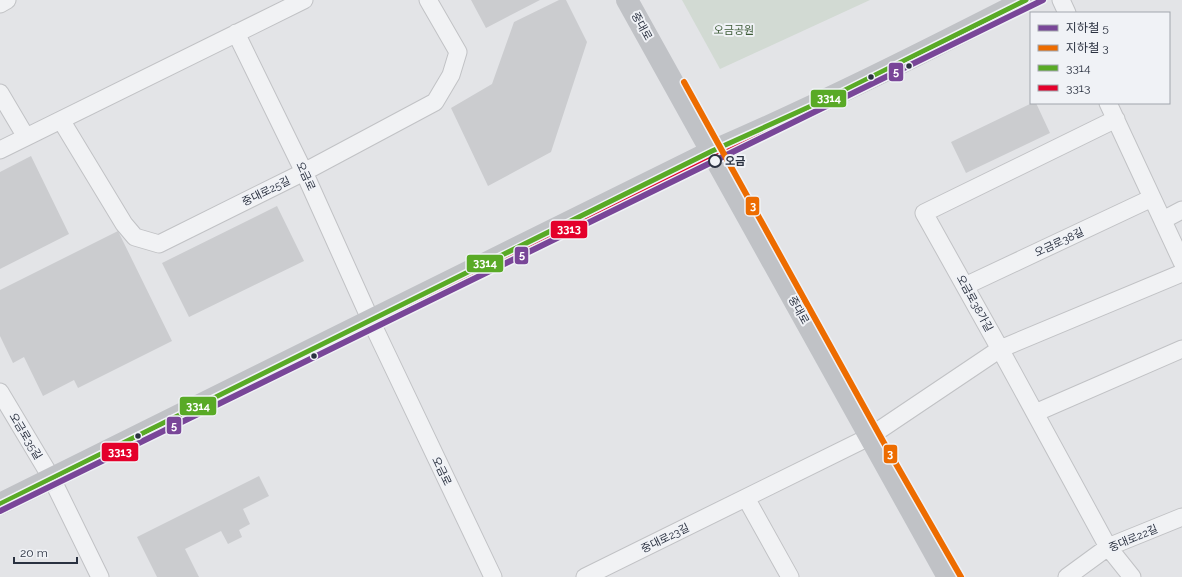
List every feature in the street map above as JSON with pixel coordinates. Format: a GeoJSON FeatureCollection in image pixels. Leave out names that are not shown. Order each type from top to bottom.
{"type":"FeatureCollection","features":[{"type":"Feature","properties":{"kind":"main road","name":"중대로"},"geometry":{"type":"LineString","coordinates":[[627,0],[948,577]]}},
{"type":"Feature","properties":{"kind":"main road"},"geometry":{"type":"LineString","coordinates":[[0,504],[712,151],[776,123],[888,70],[1026,0]]}},
{"type":"Feature","properties":{"kind":"street"},"geometry":{"type":"LineString","coordinates":[[0,4],[7,0]]}},
{"type":"Feature","properties":{"kind":"street"},"geometry":{"type":"LineString","coordinates":[[0,150],[304,0]]}},
{"type":"Feature","properties":{"kind":"street","name":"중대로25길"},"geometry":{"type":"LineString","coordinates":[[61,120],[124,224],[135,237],[159,244],[304,172],[435,102],[451,75],[458,52],[428,0]]}},
{"type":"Feature","properties":{"kind":"street"},"geometry":{"type":"LineString","coordinates":[[1060,0],[1066,12]]}},
{"type":"Feature","properties":{"kind":"street","name":"오금로"},"geometry":{"type":"LineString","coordinates":[[236,33],[304,172],[371,321],[493,577]]}},
{"type":"Feature","properties":{"kind":"street"},"geometry":{"type":"LineString","coordinates":[[0,92],[26,137]]}},
{"type":"Feature","properties":{"kind":"street"},"geometry":{"type":"LineString","coordinates":[[1108,104],[1182,262]]}},
{"type":"Feature","properties":{"kind":"street","name":"오금로38가길"},"geometry":{"type":"LineString","coordinates":[[1116,119],[924,213],[1000,348],[1108,547],[1132,577]]}},
{"type":"Feature","properties":{"kind":"street","name":"오금로38길"},"geometry":{"type":"LineString","coordinates":[[965,286],[1152,198]]}},
{"type":"Feature","properties":{"kind":"street"},"geometry":{"type":"LineString","coordinates":[[1163,220],[1182,210]]}},
{"type":"Feature","properties":{"kind":"street"},"geometry":{"type":"LineString","coordinates":[[1000,348],[1182,273]]}},
{"type":"Feature","properties":{"kind":"street","name":"중대로23길"},"geometry":{"type":"LineString","coordinates":[[585,577],[869,437],[1000,348]]}},
{"type":"Feature","properties":{"kind":"street"},"geometry":{"type":"LineString","coordinates":[[1035,413],[1182,349]]}},
{"type":"Feature","properties":{"kind":"street","name":"오금로35길"},"geometry":{"type":"LineString","coordinates":[[0,392],[52,479],[100,577]]}},
{"type":"Feature","properties":{"kind":"street"},"geometry":{"type":"LineString","coordinates":[[746,498],[790,577]]}},
{"type":"Feature","properties":{"kind":"street","name":"중대로22길"},"geometry":{"type":"LineString","coordinates":[[1067,577],[1108,547],[1182,517]]}},
{"type":"Feature","properties":{"kind":"green space","name":"오금공원"},"geometry":{"type":"Polygon","coordinates":[[[682,0],[870,0],[720,69],[682,0]]]}},
{"type":"Feature","properties":{"kind":"building"},"geometry":{"type":"Polygon","coordinates":[[[471,0],[540,0],[486,28],[471,0]]]}},
{"type":"Feature","properties":{"kind":"building"},"geometry":{"type":"Polygon","coordinates":[[[559,0],[566,0],[587,42],[551,152],[488,186],[451,108],[492,84],[514,22],[559,0]]]}},
{"type":"Feature","properties":{"kind":"building"},"geometry":{"type":"Polygon","coordinates":[[[1030,104],[1036,104],[1050,133],[966,173],[951,142],[1030,104]]]}},
{"type":"Feature","properties":{"kind":"building"},"geometry":{"type":"Polygon","coordinates":[[[31,156],[69,234],[0,269],[0,172],[31,156]]]}},
{"type":"Feature","properties":{"kind":"building"},"geometry":{"type":"Polygon","coordinates":[[[277,206],[304,261],[189,317],[162,263],[277,206]]]}},
{"type":"Feature","properties":{"kind":"building"},"geometry":{"type":"Polygon","coordinates":[[[118,231],[172,341],[78,388],[74,380],[43,396],[24,357],[13,363],[0,336],[0,290],[118,231]]]}},
{"type":"Feature","properties":{"kind":"building"},"geometry":{"type":"Polygon","coordinates":[[[259,476],[269,496],[243,509],[250,524],[239,530],[242,537],[228,544],[221,531],[185,549],[199,577],[157,577],[137,537],[259,476]]]}},
{"type":"Feature","properties":{"kind":"metro line","name":"5"},"geometry":{"type":"LineString","coordinates":[[0,511],[1043,0]]}},
{"type":"Feature","properties":{"kind":"metro line","name":"3"},"geometry":{"type":"LineString","coordinates":[[684,82],[884,443],[961,577]]}},
{"type":"Feature","properties":{"kind":"transit line","name":"3314"},"geometry":{"type":"LineString","coordinates":[[0,504],[712,151],[831,97],[1026,0]]}},
{"type":"Feature","properties":{"kind":"transit line","name":"3313"},"geometry":{"type":"LineString","coordinates":[[3,510],[715,157],[834,103],[1029,6]]}},
{"type":"Feature","properties":{"kind":"place","name":"오금"},"geometry":{"type":"Point","coordinates":[715,161]}}]}
